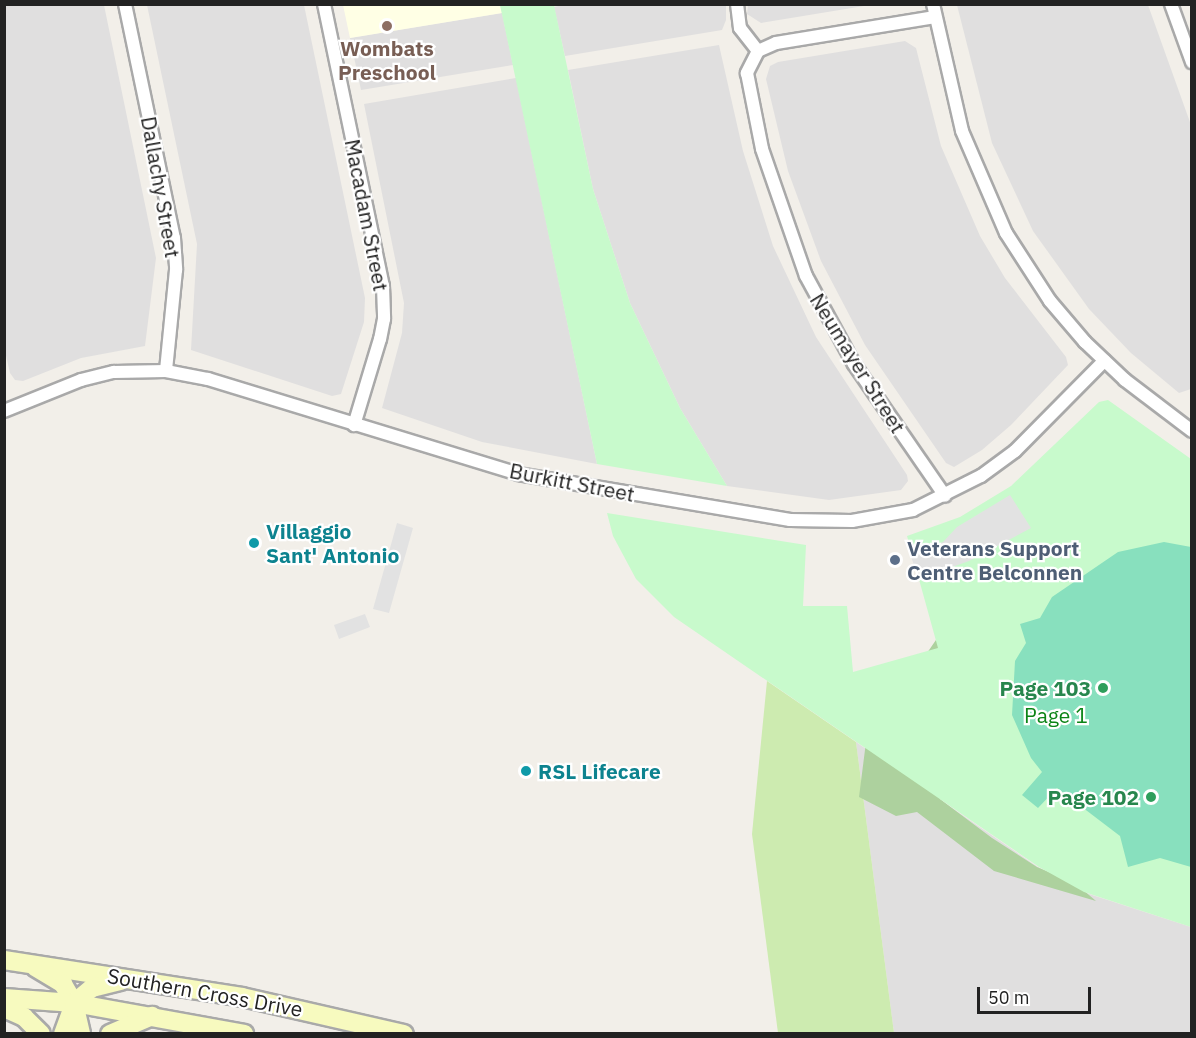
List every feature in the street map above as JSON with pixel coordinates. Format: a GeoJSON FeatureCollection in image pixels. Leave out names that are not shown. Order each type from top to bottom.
{"type":"FeatureCollection","features":[{"type":"Feature","properties":{"kind":"main road","name":"Southern Cross Drive"},"geometry":{"type":"LineString","coordinates":[[4,960],[156,981],[404,1034]]}},
{"type":"Feature","properties":{"kind":"main road"},"geometry":{"type":"LineString","coordinates":[[23,961],[63,984],[74,1003],[81,1034]]}},
{"type":"Feature","properties":{"kind":"main road"},"geometry":{"type":"LineString","coordinates":[[63,1034],[74,1003],[92,988],[112,981],[156,981]]}},
{"type":"Feature","properties":{"kind":"main road","name":"Southern Cross Drive"},"geometry":{"type":"LineString","coordinates":[[4,998],[74,1003],[244,1034]]}},
{"type":"Feature","properties":{"kind":"main road"},"geometry":{"type":"LineString","coordinates":[[4,1008],[24,1017],[41,1034]]}},
{"type":"Feature","properties":{"kind":"main road"},"geometry":{"type":"LineString","coordinates":[[110,1034],[152,1016]]}},
{"type":"Feature","properties":{"kind":"street","name":"Dallachy Street"},"geometry":{"type":"LineString","coordinates":[[125,4],[174,238],[176,270],[166,371]]}},
{"type":"Feature","properties":{"kind":"street","name":"Macadam Street"},"geometry":{"type":"LineString","coordinates":[[324,4],[383,286],[384,319],[380,339],[354,425]]}},
{"type":"Feature","properties":{"kind":"street"},"geometry":{"type":"LineString","coordinates":[[737,4],[740,28],[758,51],[776,43],[934,10],[962,131],[993,208],[1050,301],[1104,361],[1191,430]]}},
{"type":"Feature","properties":{"kind":"street"},"geometry":{"type":"LineString","coordinates":[[1171,4],[1191,62]]}},
{"type":"Feature","properties":{"kind":"street","name":"Neumayer Street"},"geometry":{"type":"LineString","coordinates":[[758,51],[750,63],[747,84],[778,203],[807,276],[854,364],[945,496]]}},
{"type":"Feature","properties":{"kind":"street","name":"Burkitt Street"},"geometry":{"type":"LineString","coordinates":[[4,411],[81,380],[114,372],[166,371],[208,379],[518,474],[825,522],[871,520],[913,510],[981,476],[1015,451],[1104,361]]}},
{"type":"Feature","properties":{"kind":"shaded area"},"geometry":{"type":"Polygon","coordinates":[[[567,4],[726,5],[726,20],[722,30],[565,56],[554,7],[567,4]]]}},
{"type":"Feature","properties":{"kind":"shaded area"},"geometry":{"type":"Polygon","coordinates":[[[748,4],[870,5],[761,23],[747,14],[748,4]]]}},
{"type":"Feature","properties":{"kind":"shaded area"},"geometry":{"type":"Polygon","coordinates":[[[4,5],[104,5],[156,258],[145,346],[81,358],[23,381],[15,380],[10,373],[4,347],[4,5]]]}},
{"type":"Feature","properties":{"kind":"shaded area"},"geometry":{"type":"Polygon","coordinates":[[[147,5],[304,5],[365,298],[364,322],[341,394],[332,396],[191,350],[197,244],[147,5]]]}},
{"type":"Feature","properties":{"kind":"shaded area","name":"Wombats Preschool"},"geometry":{"type":"Polygon","coordinates":[[[343,5],[500,5],[502,13],[350,38],[343,5]]]}},
{"type":"Feature","properties":{"kind":"shaded area"},"geometry":{"type":"Polygon","coordinates":[[[957,5],[1148,5],[1191,125],[1191,389],[1179,393],[1131,353],[1089,309],[1033,231],[992,143],[957,5]]]}},
{"type":"Feature","properties":{"kind":"shaded area"},"geometry":{"type":"Polygon","coordinates":[[[502,13],[513,65],[361,90],[350,38],[502,13]]]}},
{"type":"Feature","properties":{"kind":"shaded area"},"geometry":{"type":"Polygon","coordinates":[[[905,41],[916,48],[941,146],[980,236],[1005,278],[1066,357],[1068,365],[1011,425],[982,450],[954,467],[946,463],[865,345],[821,261],[788,171],[766,79],[770,66],[778,62],[905,41]]]}},
{"type":"Feature","properties":{"kind":"shaded area"},"geometry":{"type":"Polygon","coordinates":[[[719,45],[743,151],[773,246],[816,337],[907,475],[908,481],[901,490],[829,500],[727,486],[680,408],[630,303],[593,189],[568,70],[719,45]]]}},
{"type":"Feature","properties":{"kind":"shaded area"},"geometry":{"type":"Polygon","coordinates":[[[516,78],[597,464],[482,442],[382,408],[402,333],[404,303],[364,104],[516,78]]]}},
{"type":"Feature","properties":{"kind":"shaded area"},"geometry":{"type":"Polygon","coordinates":[[[1010,495],[1031,528],[969,561],[919,579],[910,554],[943,542],[957,527],[1010,495]]]}},
{"type":"Feature","properties":{"kind":"shaded area"},"geometry":{"type":"Polygon","coordinates":[[[397,523],[413,528],[389,613],[373,609],[397,523]]]}},
{"type":"Feature","properties":{"kind":"shaded area"},"geometry":{"type":"Polygon","coordinates":[[[365,614],[370,627],[339,639],[334,625],[365,614]]]}},
{"type":"Feature","properties":{"kind":"shaded area"},"geometry":{"type":"Polygon","coordinates":[[[856,742],[1038,867],[1083,892],[1191,927],[1191,1033],[894,1033],[856,742]]]}},
{"type":"Feature","properties":{"kind":"green space"},"geometry":{"type":"Polygon","coordinates":[[[500,5],[554,5],[593,189],[630,303],[680,408],[727,486],[597,464],[500,5]]]}},
{"type":"Feature","properties":{"kind":"green space","name":"Page 1"},"geometry":{"type":"Polygon","coordinates":[[[1108,400],[1191,459],[1191,927],[1084,892],[1039,867],[674,617],[636,579],[613,536],[607,513],[806,545],[803,606],[847,606],[853,672],[938,648],[907,536],[960,517],[1011,486],[1099,402],[1108,400]]]}},
{"type":"Feature","properties":{"kind":"green space","name":"Page 103"},"geometry":{"type":"Polygon","coordinates":[[[1164,542],[1191,547],[1191,867],[1160,858],[1128,867],[1120,836],[1057,788],[1038,808],[1022,795],[1042,772],[1031,758],[1012,715],[1015,661],[1026,643],[1020,624],[1040,618],[1052,597],[1118,552],[1164,542]]]}},
{"type":"Feature","properties":{"kind":"green space"},"geometry":{"type":"Polygon","coordinates":[[[938,637],[940,799],[992,838],[1037,867],[1075,883],[1096,901],[994,871],[917,812],[896,816],[859,797],[866,742],[938,637]]]}},
{"type":"Feature","properties":{"kind":"green space"},"geometry":{"type":"Polygon","coordinates":[[[767,681],[856,742],[894,1033],[778,1033],[752,834],[767,681]]]}},
{"type":"Feature","properties":{"kind":"place","name":"Wombats Preschool"},"geometry":{"type":"Point","coordinates":[387,26]}},
{"type":"Feature","properties":{"kind":"place","name":"Villaggio Sant' Antonio"},"geometry":{"type":"Point","coordinates":[254,543]}},
{"type":"Feature","properties":{"kind":"place","name":"Veterans Support Centre Belconnen"},"geometry":{"type":"Point","coordinates":[895,560]}},
{"type":"Feature","properties":{"kind":"place","name":"Page 103"},"geometry":{"type":"Point","coordinates":[1103,688]}},
{"type":"Feature","properties":{"kind":"place","name":"RSL Lifecare"},"geometry":{"type":"Point","coordinates":[526,771]}},
{"type":"Feature","properties":{"kind":"place","name":"Page 102"},"geometry":{"type":"Point","coordinates":[1151,797]}}]}
